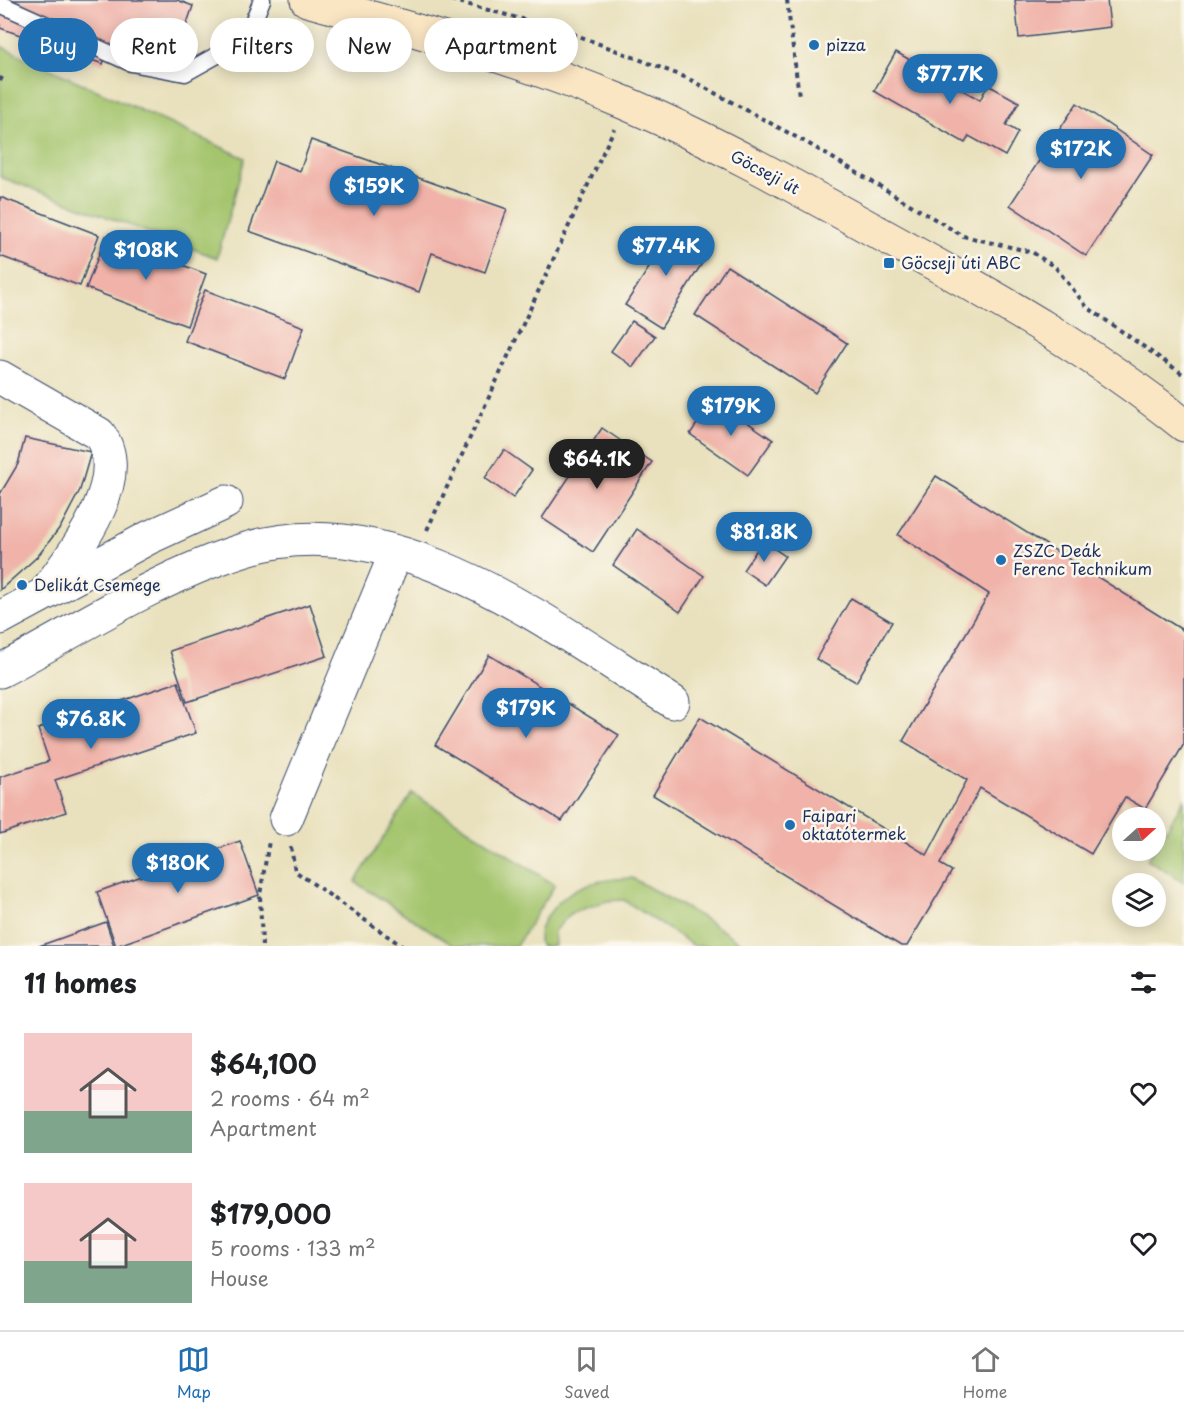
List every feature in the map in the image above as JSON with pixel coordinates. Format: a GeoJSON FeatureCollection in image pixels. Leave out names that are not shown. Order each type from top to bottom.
{"type":"FeatureCollection","features":[{"type":"Feature","properties":{"kind":"main road","name":"Göcseji út"},"geometry":{"type":"LineString","coordinates":[[307,0],[417,30],[500,57],[583,86],[683,130],[753,164],[1012,306],[1128,383],[1184,425]]}},
{"type":"Feature","properties":{"kind":"street"},"geometry":{"type":"LineString","coordinates":[[0,377],[99,435],[108,447],[109,477],[96,514],[78,548],[47,590]]}},
{"type":"Feature","properties":{"kind":"street"},"geometry":{"type":"LineString","coordinates":[[0,618],[47,590],[226,502]]}},
{"type":"Feature","properties":{"kind":"street"},"geometry":{"type":"LineString","coordinates":[[0,672],[163,583],[203,564],[244,549],[278,542],[318,539],[373,546],[405,555],[487,587],[673,702]]}},
{"type":"Feature","properties":{"kind":"street"},"geometry":{"type":"LineString","coordinates":[[286,819],[405,555]]}},
{"type":"Feature","properties":{"kind":"lane"},"geometry":{"type":"LineString","coordinates":[[0,4],[131,63],[185,73],[246,39],[262,0]]}},
{"type":"Feature","properties":{"kind":"path"},"geometry":{"type":"LineString","coordinates":[[451,0],[566,31],[687,78],[809,144],[963,236],[1032,252],[1056,268],[1087,308],[1184,375]]}},
{"type":"Feature","properties":{"kind":"path"},"geometry":{"type":"LineString","coordinates":[[787,0],[799,96]]}},
{"type":"Feature","properties":{"kind":"path"},"geometry":{"type":"LineString","coordinates":[[0,81],[4,73]]}},
{"type":"Feature","properties":{"kind":"path"},"geometry":{"type":"LineString","coordinates":[[405,555],[618,120]]}},
{"type":"Feature","properties":{"kind":"path"},"geometry":{"type":"LineString","coordinates":[[262,946],[260,896],[267,845],[286,819]]}},
{"type":"Feature","properties":{"kind":"path"},"geometry":{"type":"LineString","coordinates":[[286,819],[295,871],[402,946]]}},
{"type":"Feature","properties":{"kind":"green space"},"geometry":{"type":"Polygon","coordinates":[[[0,46],[18,54],[18,72],[57,72],[245,158],[217,258],[0,177],[0,46]]]}},
{"type":"Feature","properties":{"kind":"green space"},"geometry":{"type":"Polygon","coordinates":[[[412,793],[555,885],[516,946],[454,946],[355,882],[412,793]]]}},
{"type":"Feature","properties":{"kind":"green space"},"geometry":{"type":"Polygon","coordinates":[[[1184,799],[1184,882],[1150,861],[1166,861],[1166,831],[1184,799]]]}},
{"type":"Feature","properties":{"kind":"green space"},"geometry":{"type":"Polygon","coordinates":[[[632,878],[700,916],[746,946],[694,946],[624,900],[607,901],[571,913],[554,931],[555,946],[540,946],[539,936],[543,923],[567,895],[597,882],[632,878]]]}},
{"type":"Feature","properties":{"kind":"building"},"geometry":{"type":"Polygon","coordinates":[[[0,0],[177,0],[193,6],[189,18],[110,18],[110,46],[103,64],[98,62],[98,18],[18,18],[18,34],[0,28],[0,0]]]}},
{"type":"Feature","properties":{"kind":"building"},"geometry":{"type":"Polygon","coordinates":[[[1015,0],[1107,0],[1110,27],[1019,38],[1015,0]]]}},
{"type":"Feature","properties":{"kind":"building"},"geometry":{"type":"Polygon","coordinates":[[[896,52],[980,100],[988,85],[1019,102],[1006,125],[1018,132],[1005,156],[969,136],[965,143],[874,91],[896,52]]]}},
{"type":"Feature","properties":{"kind":"building"},"geometry":{"type":"Polygon","coordinates":[[[1077,103],[1153,155],[1086,256],[1010,205],[1077,103]]]}},
{"type":"Feature","properties":{"kind":"building"},"geometry":{"type":"Polygon","coordinates":[[[311,140],[507,209],[485,272],[432,253],[419,292],[249,231],[274,161],[300,171],[311,140]]]}},
{"type":"Feature","properties":{"kind":"building"},"geometry":{"type":"Polygon","coordinates":[[[0,197],[99,235],[80,286],[0,256],[0,197]]]}},
{"type":"Feature","properties":{"kind":"building"},"geometry":{"type":"Polygon","coordinates":[[[669,229],[708,254],[661,328],[625,305],[652,263],[641,256],[655,235],[662,240],[669,229]]]}},
{"type":"Feature","properties":{"kind":"building"},"geometry":{"type":"Polygon","coordinates":[[[106,236],[206,274],[187,326],[86,288],[106,236]]]}},
{"type":"Feature","properties":{"kind":"building"},"geometry":{"type":"Polygon","coordinates":[[[727,266],[847,343],[815,393],[695,315],[727,266]]]}},
{"type":"Feature","properties":{"kind":"building"},"geometry":{"type":"Polygon","coordinates":[[[205,290],[304,327],[285,379],[185,341],[205,290]]]}},
{"type":"Feature","properties":{"kind":"building"},"geometry":{"type":"Polygon","coordinates":[[[632,321],[655,336],[633,367],[611,351],[632,321]]]}},
{"type":"Feature","properties":{"kind":"building"},"geometry":{"type":"Polygon","coordinates":[[[714,399],[773,440],[748,475],[690,434],[714,399]]]}},
{"type":"Feature","properties":{"kind":"building"},"geometry":{"type":"Polygon","coordinates":[[[602,428],[652,462],[593,552],[542,518],[602,428]]]}},
{"type":"Feature","properties":{"kind":"building"},"geometry":{"type":"Polygon","coordinates":[[[25,438],[91,452],[80,490],[61,526],[38,556],[0,590],[0,494],[18,464],[25,438]]]}},
{"type":"Feature","properties":{"kind":"building"},"geometry":{"type":"Polygon","coordinates":[[[504,450],[532,470],[513,498],[485,478],[504,450]]]}},
{"type":"Feature","properties":{"kind":"building"},"geometry":{"type":"Polygon","coordinates":[[[936,476],[1184,631],[1184,744],[1146,807],[1142,807],[1125,797],[1119,807],[1112,807],[1112,819],[1091,854],[980,788],[940,864],[952,871],[907,946],[901,946],[653,795],[700,717],[927,855],[967,780],[903,741],[989,594],[898,535],[936,476]]]}},
{"type":"Feature","properties":{"kind":"building"},"geometry":{"type":"Polygon","coordinates":[[[637,529],[704,576],[680,612],[613,565],[637,529]]]}},
{"type":"Feature","properties":{"kind":"building"},"geometry":{"type":"Polygon","coordinates":[[[763,541],[785,556],[765,585],[743,570],[763,541]]]}},
{"type":"Feature","properties":{"kind":"building"},"geometry":{"type":"Polygon","coordinates":[[[851,598],[892,622],[856,682],[816,659],[851,598]]]}},
{"type":"Feature","properties":{"kind":"building"},"geometry":{"type":"Polygon","coordinates":[[[310,604],[327,656],[187,702],[170,651],[310,604]]]}},
{"type":"Feature","properties":{"kind":"building"},"geometry":{"type":"Polygon","coordinates":[[[489,655],[619,735],[562,821],[435,745],[489,655]]]}},
{"type":"Feature","properties":{"kind":"building"},"geometry":{"type":"Polygon","coordinates":[[[178,682],[196,733],[55,780],[66,812],[0,834],[0,777],[49,761],[38,729],[178,682]]]}},
{"type":"Feature","properties":{"kind":"building"},"geometry":{"type":"Polygon","coordinates":[[[240,841],[259,895],[116,946],[97,892],[240,841]]]}},
{"type":"Feature","properties":{"kind":"building"},"geometry":{"type":"Polygon","coordinates":[[[106,922],[114,946],[39,946],[106,922]]]}},
{"type":"Feature","properties":{"kind":"place","name":"pizza"},"geometry":{"type":"Point","coordinates":[814,45]}},
{"type":"Feature","properties":{"kind":"place","name":"Göcseji úti ABC"},"geometry":{"type":"Point","coordinates":[889,263]}},
{"type":"Feature","properties":{"kind":"place","name":"ZSZC Deák Ferenc Technikum"},"geometry":{"type":"Point","coordinates":[1001,560]}},
{"type":"Feature","properties":{"kind":"place","name":"Delikát Csemege"},"geometry":{"type":"Point","coordinates":[22,585]}},
{"type":"Feature","properties":{"kind":"place","name":"Faipari oktatótermek"},"geometry":{"type":"Point","coordinates":[790,825]}}]}
